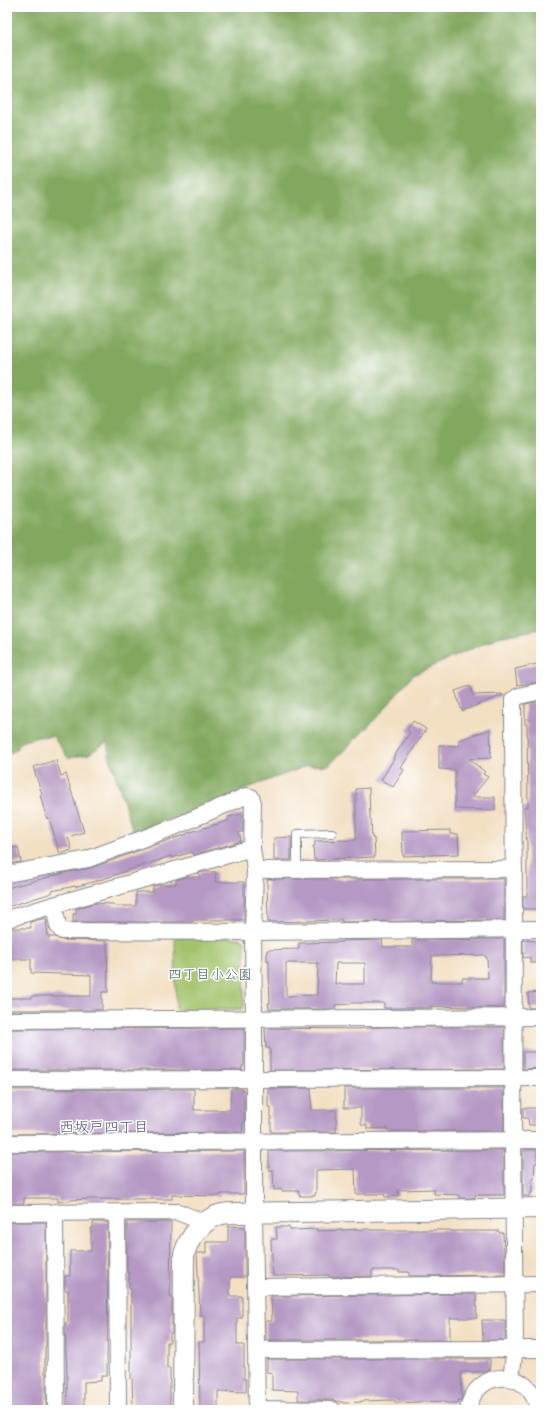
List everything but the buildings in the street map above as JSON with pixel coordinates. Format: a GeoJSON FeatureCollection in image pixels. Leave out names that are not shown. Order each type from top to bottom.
{"type":"FeatureCollection","features":[{"type":"Feature","properties":{"kind":"street"},"geometry":{"type":"LineString","coordinates":[[511,1378],[515,1349],[513,1140],[513,700],[519,696],[541,691]]}},
{"type":"Feature","properties":{"kind":"street"},"geometry":{"type":"LineString","coordinates":[[7,874],[88,859],[174,827],[246,796],[251,798],[253,803],[252,848],[255,870],[253,932],[254,1213],[257,1410],[333,1410]]}},
{"type":"Feature","properties":{"kind":"street"},"geometry":{"type":"LineString","coordinates":[[7,919],[252,848]]}},
{"type":"Feature","properties":{"kind":"street"},"geometry":{"type":"LineString","coordinates":[[255,870],[297,868],[514,869]]}},
{"type":"Feature","properties":{"kind":"street"},"geometry":{"type":"LineString","coordinates":[[54,905],[58,926],[62,931],[253,932],[541,929]]}},
{"type":"Feature","properties":{"kind":"street"},"geometry":{"type":"LineString","coordinates":[[7,1020],[541,1017]]}},
{"type":"Feature","properties":{"kind":"street"},"geometry":{"type":"LineString","coordinates":[[7,1080],[541,1078]]}},
{"type":"Feature","properties":{"kind":"street"},"geometry":{"type":"LineString","coordinates":[[7,1143],[541,1140]]}},
{"type":"Feature","properties":{"kind":"street"},"geometry":{"type":"LineString","coordinates":[[183,1410],[184,1254],[190,1240],[205,1223],[222,1214],[541,1208]]}},
{"type":"Feature","properties":{"kind":"street"},"geometry":{"type":"LineString","coordinates":[[55,1212],[56,1410]]}},
{"type":"Feature","properties":{"kind":"street"},"geometry":{"type":"LineString","coordinates":[[7,1213],[178,1212],[205,1223]]}},
{"type":"Feature","properties":{"kind":"street"},"geometry":{"type":"LineString","coordinates":[[116,1213],[118,1410]]}},
{"type":"Feature","properties":{"kind":"street"},"geometry":{"type":"LineString","coordinates":[[255,1288],[541,1284]]}},
{"type":"Feature","properties":{"kind":"street"},"geometry":{"type":"LineString","coordinates":[[256,1350],[541,1349]]}},
{"type":"Feature","properties":{"kind":"street"},"geometry":{"type":"LineString","coordinates":[[468,1410],[472,1398],[480,1387],[491,1380],[498,1378],[511,1378],[521,1382],[530,1390],[536,1399],[538,1410]]}},
{"type":"Feature","properties":{"kind":"lane"},"geometry":{"type":"LineString","coordinates":[[297,868],[297,834],[332,833]]}},
{"type":"Feature","properties":{"kind":"green space"},"geometry":{"type":"Polygon","coordinates":[[[7,7],[541,7],[541,629],[498,637],[413,675],[382,712],[329,765],[307,766],[248,788],[209,808],[173,818],[133,832],[109,755],[107,742],[89,754],[68,758],[53,736],[38,737],[21,742],[17,749],[7,755],[7,7]]]}},
{"type":"Feature","properties":{"kind":"green space","name":"四丁目小公園"},"geometry":{"type":"Polygon","coordinates":[[[175,937],[240,938],[245,941],[244,1007],[242,1009],[176,1010],[175,937]]]}},
{"type":"Feature","properties":{"kind":"district","name":"西坂戸四丁目"},"geometry":{"type":"Point","coordinates":[104,1127]}}]}
